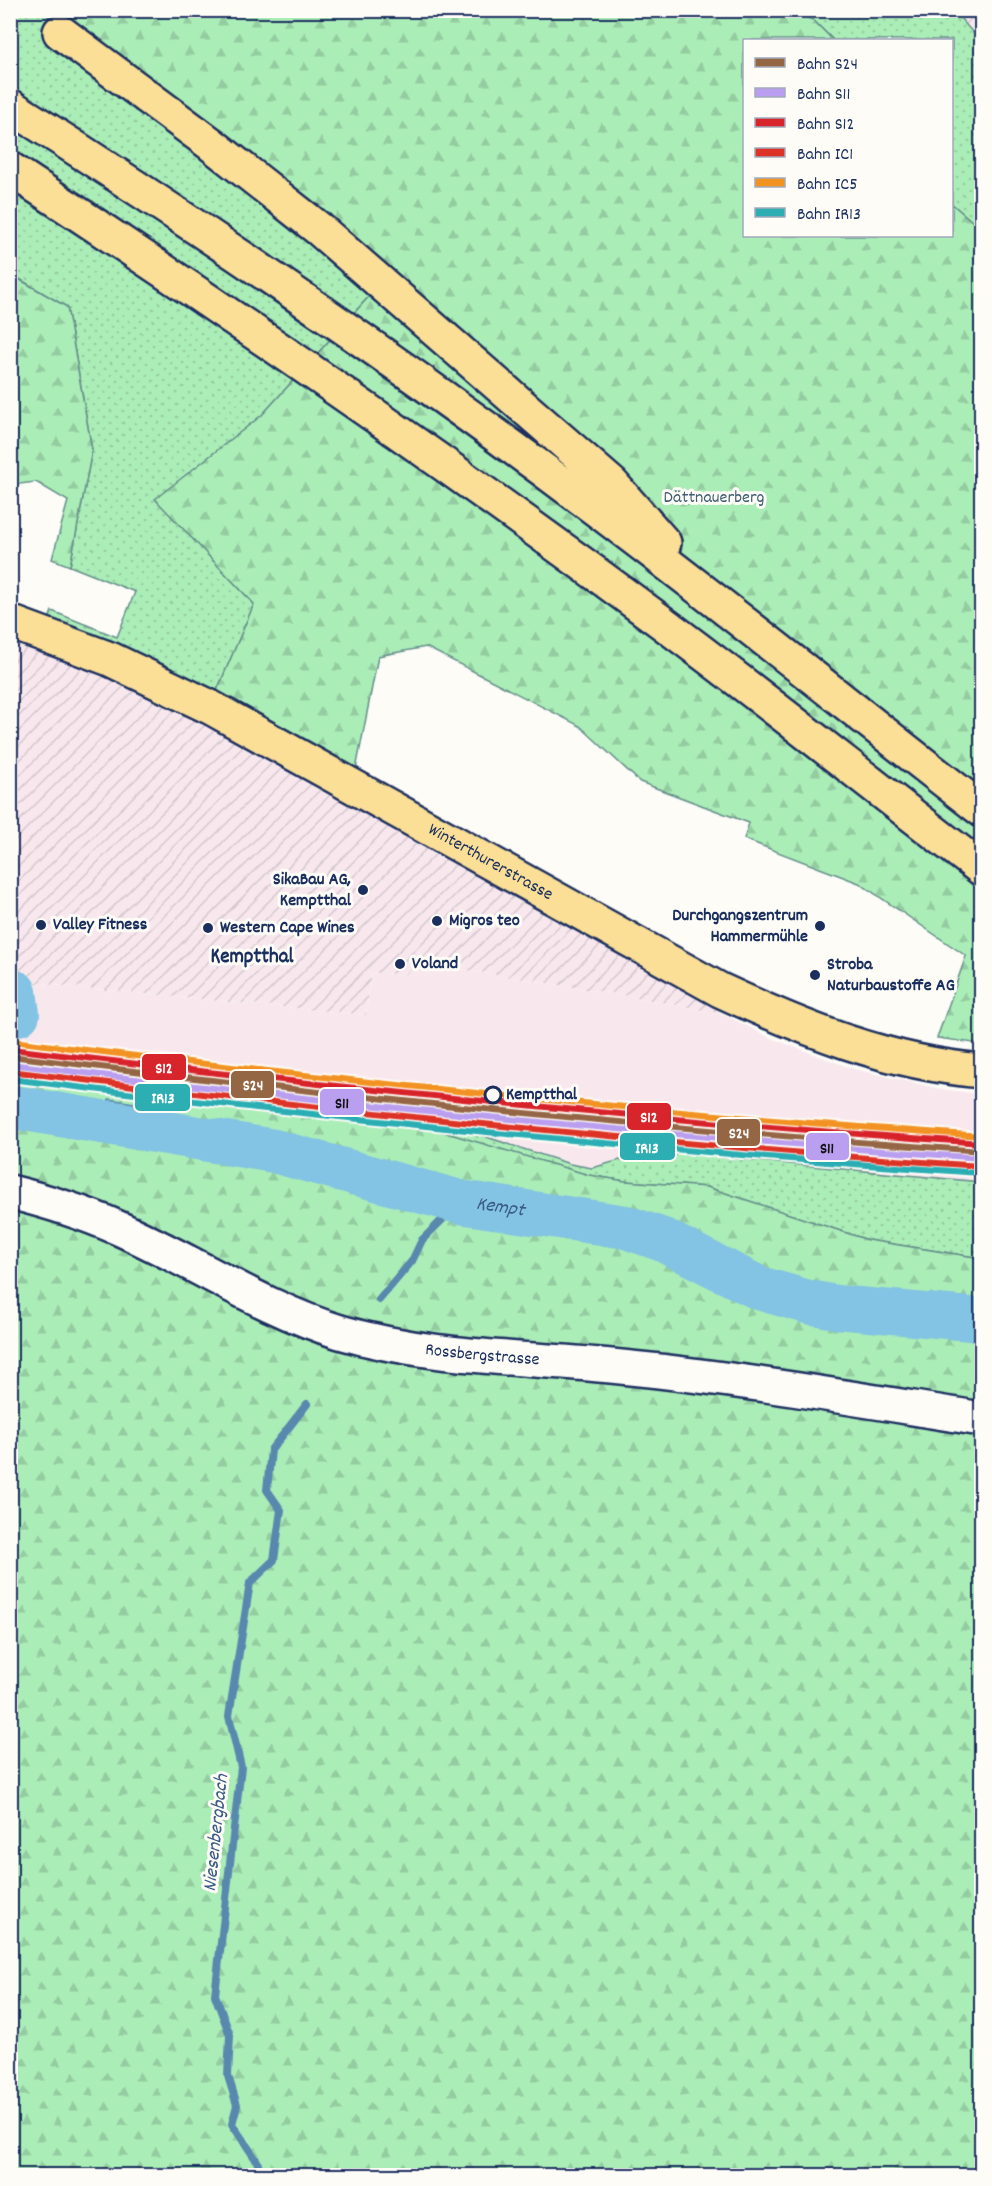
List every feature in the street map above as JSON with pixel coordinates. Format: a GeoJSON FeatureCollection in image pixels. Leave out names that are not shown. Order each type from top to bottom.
{"type":"FeatureCollection","features":[{"type":"Feature","properties":{"kind":"main road"},"geometry":{"type":"LineString","coordinates":[[60,32],[211,144],[319,229],[400,298],[612,484],[713,598]]}},
{"type":"Feature","properties":{"kind":"main road"},"geometry":{"type":"LineString","coordinates":[[10,106],[143,192],[361,340],[565,486],[713,598],[981,810]]}},
{"type":"Feature","properties":{"kind":"main road"},"geometry":{"type":"LineString","coordinates":[[10,169],[252,330],[544,536],[725,670],[981,869]]}},
{"type":"Feature","properties":{"kind":"main road","name":"Winterthurerstrasse"},"geometry":{"type":"LineString","coordinates":[[10,622],[110,659],[210,707],[720,990],[766,1012],[807,1029],[870,1050],[934,1065],[981,1071]]}},
{"type":"Feature","properties":{"kind":"street","name":"Rossbergstrasse"},"geometry":{"type":"LineString","coordinates":[[10,1192],[57,1205],[116,1227],[283,1310],[339,1331],[369,1339],[466,1355],[621,1367],[727,1379],[981,1419]]}},
{"type":"Feature","properties":{"kind":"shaded area"},"geometry":{"type":"Polygon","coordinates":[[[954,11],[981,11],[981,42],[954,11]]]}},
{"type":"Feature","properties":{"kind":"shaded area"},"geometry":{"type":"Polygon","coordinates":[[[10,622],[638,944],[723,1014],[640,998],[417,962],[405,975],[371,972],[366,1015],[11,981],[10,622]]]}},
{"type":"Feature","properties":{"kind":"shaded area"},"geometry":{"type":"Polygon","coordinates":[[[417,962],[640,998],[723,1014],[771,1038],[854,1069],[941,1089],[981,1094],[981,1182],[652,1151],[592,1168],[570,1164],[446,1124],[421,1119],[61,1077],[11,1069],[11,981],[366,1015],[371,972],[405,975],[417,962]]]}},
{"type":"Feature","properties":{"kind":"green space"},"geometry":{"type":"Polygon","coordinates":[[[44,10],[60,32],[382,282],[262,415],[156,499],[254,604],[210,707],[44,633],[52,611],[117,637],[135,592],[70,566],[92,450],[67,307],[11,274],[11,11],[44,10]]]}},
{"type":"Feature","properties":{"kind":"green space","name":"Dättnauerberg"},"geometry":{"type":"Polygon","coordinates":[[[787,10],[813,20],[832,39],[743,39],[743,237],[953,237],[953,205],[981,229],[981,1044],[937,1038],[966,956],[859,883],[744,839],[749,823],[640,782],[580,726],[426,647],[378,656],[353,785],[210,707],[254,604],[155,499],[262,415],[382,282],[60,32],[44,11],[787,10]]]}},
{"type":"Feature","properties":{"kind":"green space"},"geometry":{"type":"Polygon","coordinates":[[[787,11],[954,11],[981,42],[981,229],[953,205],[953,39],[832,39],[813,20],[787,11]]]}},
{"type":"Feature","properties":{"kind":"green space"},"geometry":{"type":"Polygon","coordinates":[[[10,274],[67,307],[92,450],[70,566],[52,559],[68,501],[36,482],[11,485],[10,274]]]}},
{"type":"Feature","properties":{"kind":"green space"},"geometry":{"type":"Polygon","coordinates":[[[11,1069],[61,1077],[421,1119],[446,1124],[570,1164],[592,1168],[652,1151],[981,1182],[981,1258],[868,1240],[707,1187],[625,1181],[588,1175],[423,1126],[290,1112],[11,1075],[11,1069]]]}},
{"type":"Feature","properties":{"kind":"green space"},"geometry":{"type":"Polygon","coordinates":[[[11,1075],[290,1112],[423,1126],[589,1175],[625,1181],[707,1187],[868,1240],[981,1258],[981,2175],[11,2176],[11,1075]]]}},
{"type":"Feature","properties":{"kind":"water"},"geometry":{"type":"Polygon","coordinates":[[[109,1099],[172,1109],[166,1153],[102,1143],[109,1099]]]}},
{"type":"Feature","properties":{"kind":"waterway","name":"Kempt"},"geometry":{"type":"LineString","coordinates":[[15,992],[18,1014]]}},
{"type":"Feature","properties":{"kind":"waterway","name":"Kempt"},"geometry":{"type":"LineString","coordinates":[[19,1108],[274,1151],[460,1202],[626,1227],[663,1240],[759,1288],[808,1302],[836,1307],[982,1320]]}},
{"type":"Feature","properties":{"kind":"waterway"},"geometry":{"type":"LineString","coordinates":[[379,1300],[412,1261],[422,1240],[460,1202]]}},
{"type":"Feature","properties":{"kind":"waterway","name":"Niesenbergbach"},"geometry":{"type":"LineString","coordinates":[[261,2176],[257,2161],[232,2124],[237,2105],[228,2076],[230,2035],[215,1995],[241,1767],[229,1716],[250,1583],[274,1560],[281,1510],[267,1490],[271,1450],[307,1404]]}},
{"type":"Feature","properties":{"kind":"rail line","name":"IC5"},"geometry":{"type":"LineString","coordinates":[[12,1041],[496,1095],[982,1136]]}},
{"type":"Feature","properties":{"kind":"rail line","name":"S12"},"geometry":{"type":"LineString","coordinates":[[11,1049],[496,1102],[739,1125],[982,1143]]}},
{"type":"Feature","properties":{"kind":"rail line","name":"S24"},"geometry":{"type":"LineString","coordinates":[[10,1056],[252,1085],[495,1110],[982,1151]]}},
{"type":"Feature","properties":{"kind":"rail line","name":"S11"},"geometry":{"type":"LineString","coordinates":[[10,1064],[495,1118],[738,1140],[981,1158]]}},
{"type":"Feature","properties":{"kind":"rail line","name":"IC1"},"geometry":{"type":"LineString","coordinates":[[10,1071],[252,1100],[495,1125],[738,1148],[981,1166]]}},
{"type":"Feature","properties":{"kind":"rail line","name":"IR13"},"geometry":{"type":"LineString","coordinates":[[10,1079],[495,1133],[737,1155],[980,1173]]}},
{"type":"Feature","properties":{"kind":"place","name":"SikaBau AG, Kemptthal"},"geometry":{"type":"Point","coordinates":[363,890]}},
{"type":"Feature","properties":{"kind":"place","name":"Migros teo"},"geometry":{"type":"Point","coordinates":[437,921]}},
{"type":"Feature","properties":{"kind":"place","name":"Valley Fitness"},"geometry":{"type":"Point","coordinates":[41,925]}},
{"type":"Feature","properties":{"kind":"place","name":"Durchgangszentrum Hammermühle"},"geometry":{"type":"Point","coordinates":[820,926]}},
{"type":"Feature","properties":{"kind":"place","name":"Western Cape Wines"},"geometry":{"type":"Point","coordinates":[208,928]}},
{"type":"Feature","properties":{"kind":"place","name":"Voland"},"geometry":{"type":"Point","coordinates":[400,964]}},
{"type":"Feature","properties":{"kind":"place","name":"Stroba Naturbaustoffe AG"},"geometry":{"type":"Point","coordinates":[815,975]}},
{"type":"Feature","properties":{"kind":"place","name":"Kemptthal"},"geometry":{"type":"Point","coordinates":[493,1095]}},
{"type":"Feature","properties":{"kind":"district","name":"Kemptthal"},"geometry":{"type":"Point","coordinates":[252,958]}}]}
